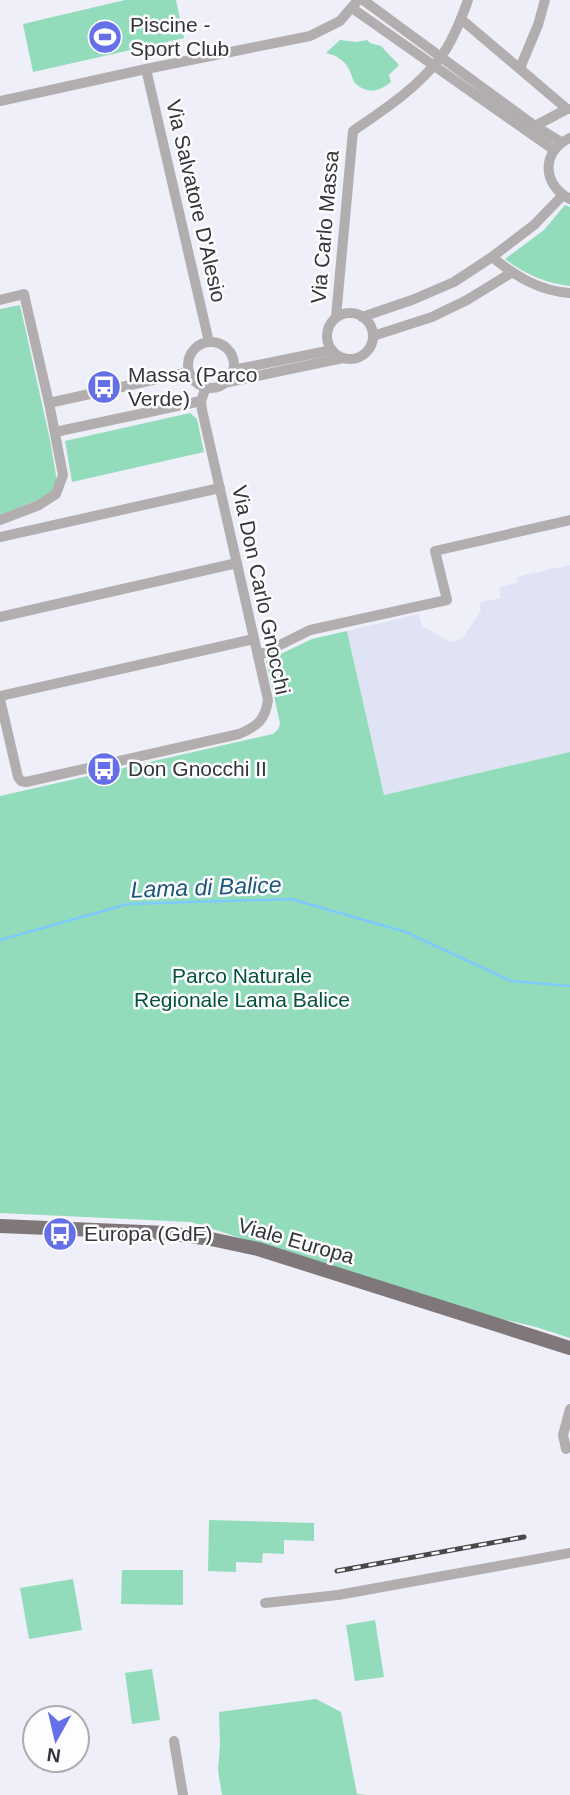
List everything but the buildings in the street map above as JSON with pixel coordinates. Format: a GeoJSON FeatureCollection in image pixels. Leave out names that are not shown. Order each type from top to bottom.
{"type":"FeatureCollection","features":[{"type":"Feature","properties":{"kind":"main road","name":"Viale Europa"},"geometry":{"type":"LineString","coordinates":[[0,1226],[167,1233],[258,1249],[570,1348]]}},
{"type":"Feature","properties":{"kind":"street","name":"Via Carlo Massa"},"geometry":{"type":"LineString","coordinates":[[336,317],[353,131],[392,105],[437,61],[461,19],[468,0]]}},
{"type":"Feature","properties":{"kind":"street"},"geometry":{"type":"LineString","coordinates":[[520,68],[545,0]]}},
{"type":"Feature","properties":{"kind":"street"},"geometry":{"type":"LineString","coordinates":[[0,100],[310,36],[340,21],[358,3],[437,61],[562,143]]}},
{"type":"Feature","properties":{"kind":"street"},"geometry":{"type":"LineString","coordinates":[[461,19],[568,109],[535,126]]}},
{"type":"Feature","properties":{"kind":"street"},"geometry":{"type":"LineString","coordinates":[[437,61],[562,143]]}},
{"type":"Feature","properties":{"kind":"street","name":"Via Salvatore D'Alesio"},"geometry":{"type":"LineString","coordinates":[[146,69],[209,342]]}},
{"type":"Feature","properties":{"kind":"street"},"geometry":{"type":"LineString","coordinates":[[362,317],[454,282],[492,257],[567,197],[554,186],[549,175],[549,162],[562,143]]}},
{"type":"Feature","properties":{"kind":"street"},"geometry":{"type":"LineString","coordinates":[[492,257],[511,273],[540,287],[570,293]]}},
{"type":"Feature","properties":{"kind":"street"},"geometry":{"type":"LineString","coordinates":[[373,336],[432,317],[467,300],[511,273]]}},
{"type":"Feature","properties":{"kind":"street"},"geometry":{"type":"LineString","coordinates":[[0,300],[24,295],[63,475],[56,494],[39,505],[0,520]]}},
{"type":"Feature","properties":{"kind":"street"},"geometry":{"type":"LineString","coordinates":[[224,383],[233,370],[232,356],[223,345],[209,342],[202,344],[191,353],[188,360],[189,372],[194,380],[206,387],[218,386],[342,358],[357,358],[368,349],[373,336],[370,325],[362,317],[349,313],[336,317],[328,329],[328,344],[342,358]]}},
{"type":"Feature","properties":{"kind":"street"},"geometry":{"type":"LineString","coordinates":[[233,370],[332,350]]}},
{"type":"Feature","properties":{"kind":"street"},"geometry":{"type":"LineString","coordinates":[[49,403],[189,372]]}},
{"type":"Feature","properties":{"kind":"street"},"geometry":{"type":"LineString","coordinates":[[55,432],[201,401],[206,387]]}},
{"type":"Feature","properties":{"kind":"street","name":"Via Don Carlo Gnocchi"},"geometry":{"type":"LineString","coordinates":[[0,697],[18,777],[26,782],[248,730],[260,722],[266,713],[268,700],[201,401]]}},
{"type":"Feature","properties":{"kind":"street"},"geometry":{"type":"LineString","coordinates":[[0,537],[220,488]]}},
{"type":"Feature","properties":{"kind":"street"},"geometry":{"type":"LineString","coordinates":[[258,656],[310,630],[447,600],[435,551],[570,520]]}},
{"type":"Feature","properties":{"kind":"street"},"geometry":{"type":"LineString","coordinates":[[0,617],[237,564]]}},
{"type":"Feature","properties":{"kind":"street"},"geometry":{"type":"LineString","coordinates":[[0,697],[254,639]]}},
{"type":"Feature","properties":{"kind":"street"},"geometry":{"type":"LineString","coordinates":[[566,1449],[563,1435],[570,1409]]}},
{"type":"Feature","properties":{"kind":"street"},"geometry":{"type":"LineString","coordinates":[[265,1603],[338,1594],[570,1553]]}},
{"type":"Feature","properties":{"kind":"street"},"geometry":{"type":"LineString","coordinates":[[174,1741],[183,1795]]}},
{"type":"Feature","properties":{"kind":"shaded area"},"geometry":{"type":"Polygon","coordinates":[[[570,565],[570,752],[384,795],[347,631],[419,614],[422,626],[450,642],[462,639],[481,611],[479,603],[501,598],[499,587],[517,583],[517,577],[570,565]]]}},
{"type":"Feature","properties":{"kind":"green space","name":"Piscine - Sport Club"},"geometry":{"type":"Polygon","coordinates":[[[125,0],[176,0],[184,38],[33,72],[23,24],[125,0]]]}},
{"type":"Feature","properties":{"kind":"green space"},"geometry":{"type":"Polygon","coordinates":[[[340,40],[367,40],[381,46],[399,65],[389,75],[391,82],[374,90],[365,90],[356,84],[345,63],[326,53],[340,40]]]}},
{"type":"Feature","properties":{"kind":"green space"},"geometry":{"type":"Polygon","coordinates":[[[565,205],[570,207],[570,286],[536,277],[505,259],[544,230],[565,205]]]}},
{"type":"Feature","properties":{"kind":"green space"},"geometry":{"type":"Polygon","coordinates":[[[20,305],[57,481],[45,497],[0,515],[0,309],[20,305]]]}},
{"type":"Feature","properties":{"kind":"green space"},"geometry":{"type":"Polygon","coordinates":[[[190,413],[197,419],[204,452],[72,482],[65,441],[190,413]]]}},
{"type":"Feature","properties":{"kind":"green space","name":"Parco Naturale Regionale Lama Balice"},"geometry":{"type":"Polygon","coordinates":[[[347,631],[384,795],[570,752],[570,1338],[453,1307],[191,1222],[0,1213],[0,796],[273,734],[280,723],[266,661],[312,639],[347,631]]]}},
{"type":"Feature","properties":{"kind":"green space"},"geometry":{"type":"Polygon","coordinates":[[[209,1520],[314,1523],[314,1541],[284,1540],[284,1554],[263,1553],[262,1563],[236,1562],[236,1572],[208,1571],[209,1520]]]}},
{"type":"Feature","properties":{"kind":"green space"},"geometry":{"type":"Polygon","coordinates":[[[122,1570],[183,1570],[183,1605],[121,1604],[122,1570]]]}},
{"type":"Feature","properties":{"kind":"green space"},"geometry":{"type":"Polygon","coordinates":[[[73,1579],[82,1630],[29,1639],[20,1588],[73,1579]]]}},
{"type":"Feature","properties":{"kind":"green space"},"geometry":{"type":"Polygon","coordinates":[[[375,1620],[384,1677],[355,1681],[346,1625],[375,1620]]]}},
{"type":"Feature","properties":{"kind":"green space"},"geometry":{"type":"Polygon","coordinates":[[[152,1669],[160,1720],[132,1724],[125,1673],[152,1669]]]}},
{"type":"Feature","properties":{"kind":"green space"},"geometry":{"type":"Polygon","coordinates":[[[316,1699],[341,1712],[357,1794],[368,1795],[222,1795],[218,1771],[219,1712],[316,1699]]]}},
{"type":"Feature","properties":{"kind":"waterway","name":"Lama di Balice"},"geometry":{"type":"LineString","coordinates":[[0,940],[128,904],[291,899],[406,932],[511,981],[570,986]]}},
{"type":"Feature","properties":{"kind":"railway"},"geometry":{"type":"LineString","coordinates":[[337,1571],[524,1537]]}},
{"type":"Feature","properties":{"kind":"place","name":"Piscine - Sport Club"},"geometry":{"type":"Point","coordinates":[105,37]}},
{"type":"Feature","properties":{"kind":"place","name":"Massa (Parco Verde)"},"geometry":{"type":"Point","coordinates":[104,387]}},
{"type":"Feature","properties":{"kind":"place","name":"Don Gnocchi II"},"geometry":{"type":"Point","coordinates":[104,769]}},
{"type":"Feature","properties":{"kind":"place","name":"Europa (GdF)"},"geometry":{"type":"Point","coordinates":[60,1234]}}]}
